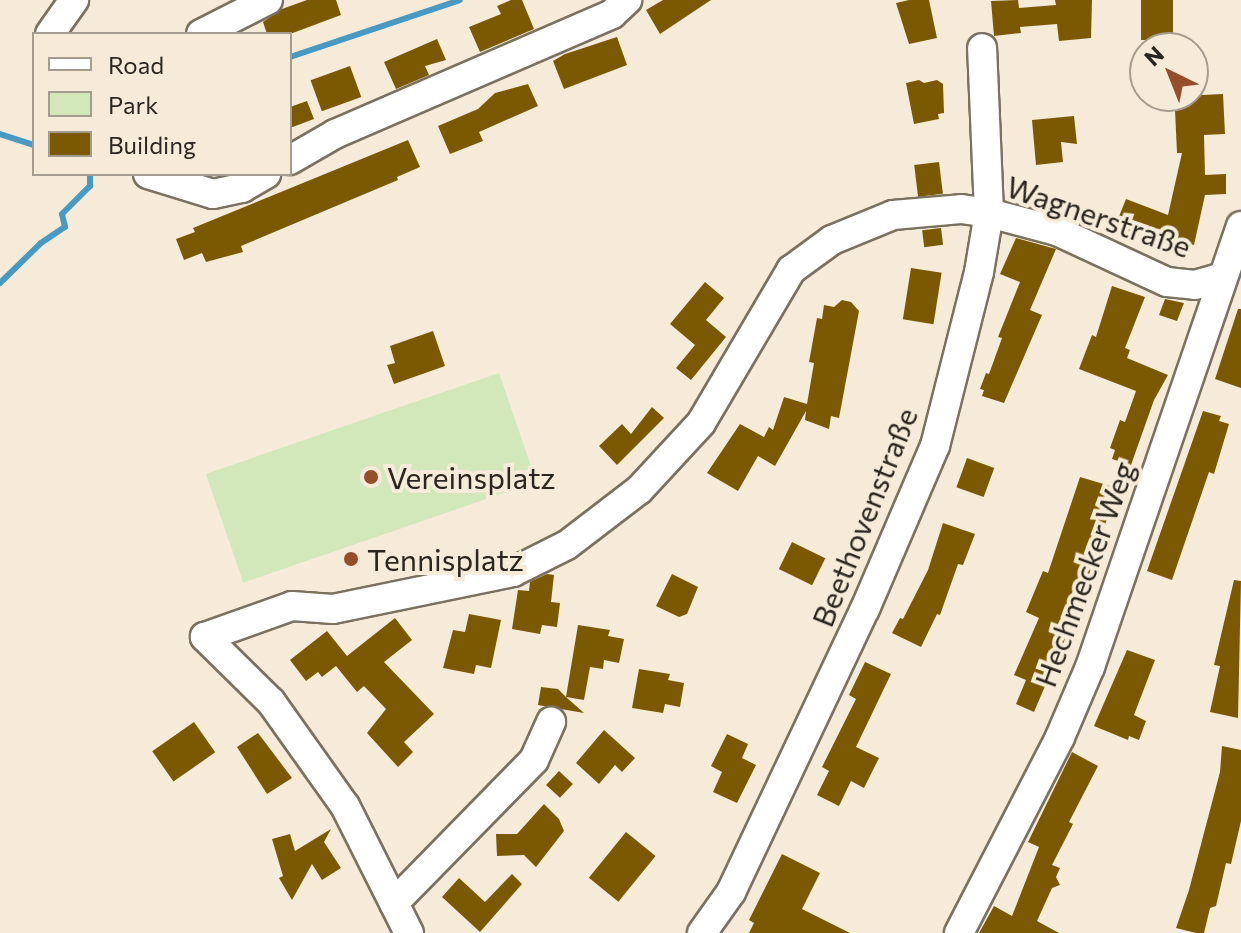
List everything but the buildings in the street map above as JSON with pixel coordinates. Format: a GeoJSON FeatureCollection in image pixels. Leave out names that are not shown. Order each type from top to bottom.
{"type":"FeatureCollection","features":[{"type":"Feature","properties":{"kind":"street"},"geometry":{"type":"LineString","coordinates":[[51,32],[74,0]]}},
{"type":"Feature","properties":{"kind":"street"},"geometry":{"type":"LineString","coordinates":[[205,32],[268,0]]}},
{"type":"Feature","properties":{"kind":"street"},"geometry":{"type":"LineString","coordinates":[[292,159],[335,134],[612,14],[627,0]]}},
{"type":"Feature","properties":{"kind":"street","name":"Beethovenstraße"},"geometry":{"type":"LineString","coordinates":[[702,933],[731,892],[865,609],[935,446],[979,272],[989,213],[982,48]]}},
{"type":"Feature","properties":{"kind":"street"},"geometry":{"type":"LineString","coordinates":[[154,176],[213,194],[242,188],[263,176]]}},
{"type":"Feature","properties":{"kind":"street","name":"Wagnerstraße"},"geometry":{"type":"LineString","coordinates":[[394,903],[345,806],[271,702],[205,637],[292,606],[333,609],[513,572],[567,545],[639,490],[701,423],[791,270],[832,240],[893,215],[961,209],[989,213],[1057,231],[1167,282],[1195,285],[1223,277]]}},
{"type":"Feature","properties":{"kind":"street","name":"Hechmecker Weg"},"geometry":{"type":"LineString","coordinates":[[959,933],[1060,737],[1090,667],[1241,226]]}},
{"type":"Feature","properties":{"kind":"street"},"geometry":{"type":"LineString","coordinates":[[409,933],[394,903],[534,760],[551,722]]}},
{"type":"Feature","properties":{"kind":"green space","name":"Vereinsplatz"},"geometry":{"type":"Polygon","coordinates":[[[499,373],[536,482],[243,583],[206,474],[499,373]]]}},
{"type":"Feature","properties":{"kind":"waterway"},"geometry":{"type":"LineString","coordinates":[[292,56],[460,0]]}},
{"type":"Feature","properties":{"kind":"waterway"},"geometry":{"type":"LineString","coordinates":[[0,134],[32,144]]}},
{"type":"Feature","properties":{"kind":"waterway"},"geometry":{"type":"LineString","coordinates":[[0,283],[41,243],[65,227],[62,214],[90,186],[90,176]]}},
{"type":"Feature","properties":{"kind":"place","name":"Vereinsplatz"},"geometry":{"type":"Point","coordinates":[371,477]}},
{"type":"Feature","properties":{"kind":"place","name":"Tennisplatz"},"geometry":{"type":"Point","coordinates":[351,559]}}]}
